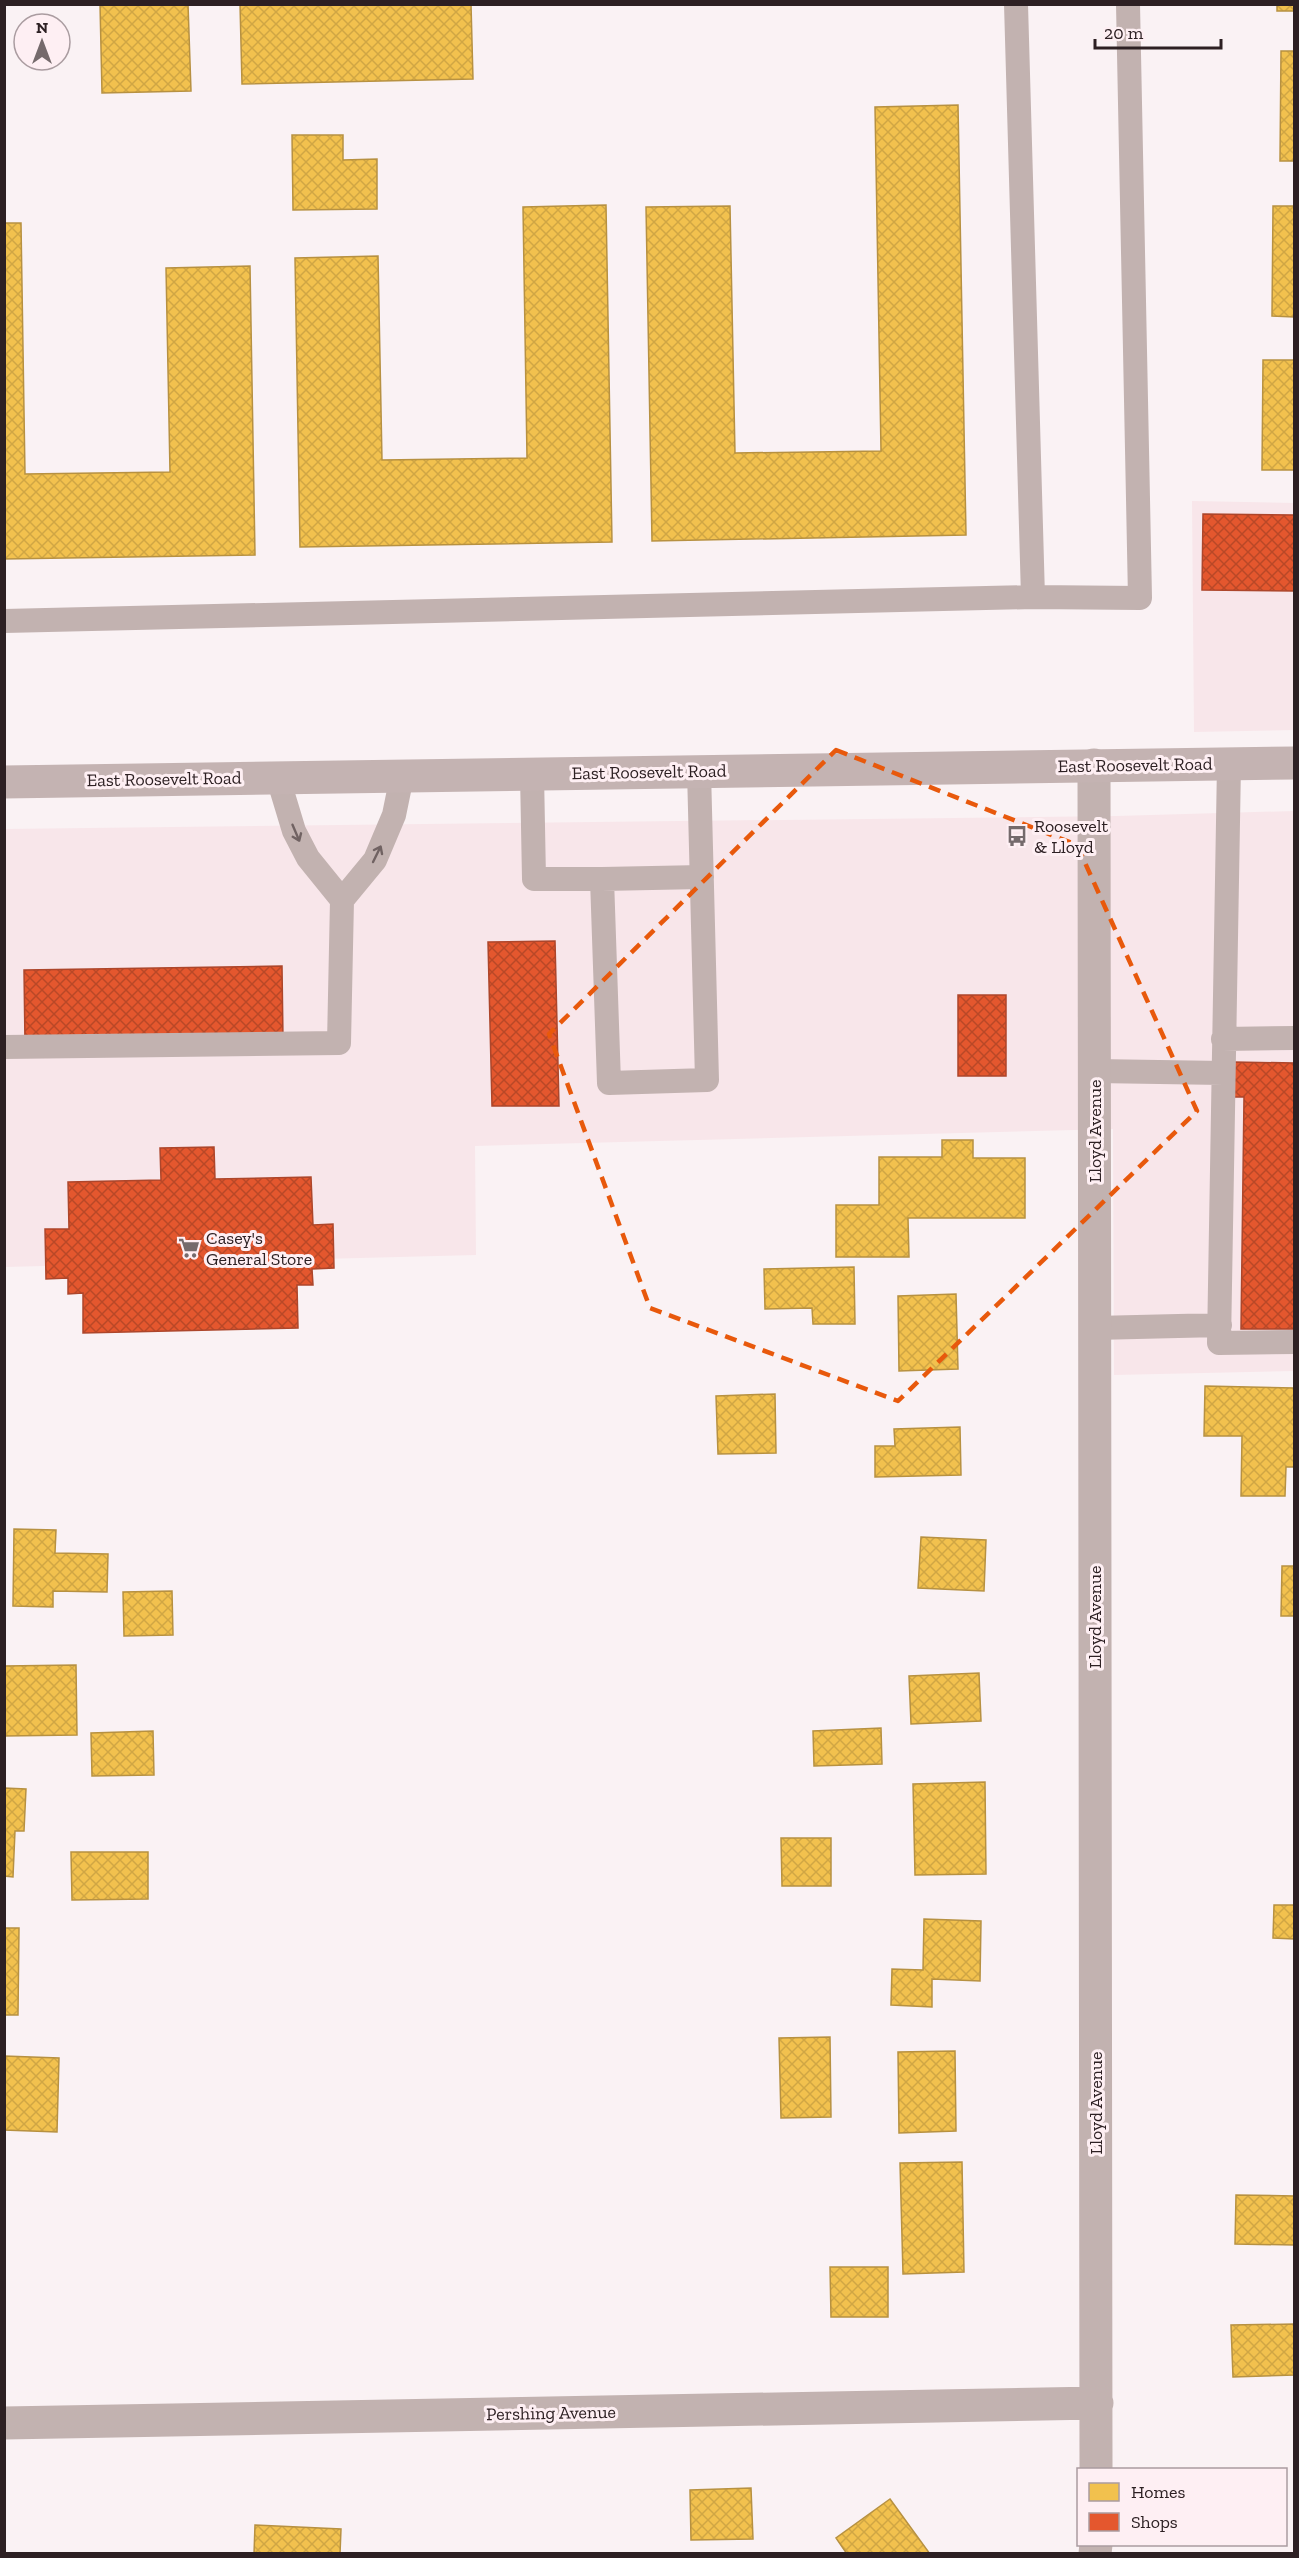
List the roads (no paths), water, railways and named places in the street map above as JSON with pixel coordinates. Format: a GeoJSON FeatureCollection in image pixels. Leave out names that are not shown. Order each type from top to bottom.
{"type":"FeatureCollection","features":[{"type":"Feature","properties":{"kind":"main road","name":"East Roosevelt Road"},"geometry":{"type":"LineString","coordinates":[[4,782],[1294,764]]}},
{"type":"Feature","properties":{"kind":"street","name":"Lloyd Avenue"},"geometry":{"type":"LineString","coordinates":[[1094,765],[1096,2468]]}},
{"type":"Feature","properties":{"kind":"street","name":"Pershing Avenue"},"geometry":{"type":"LineString","coordinates":[[4,2423],[1097,2403]]}},
{"type":"Feature","properties":{"kind":"lane"},"geometry":{"type":"LineString","coordinates":[[1016,4],[1034,597]]}},
{"type":"Feature","properties":{"kind":"lane"},"geometry":{"type":"LineString","coordinates":[[4,621],[1034,597],[1140,598],[1128,4]]}},
{"type":"Feature","properties":{"kind":"lane"},"geometry":{"type":"LineString","coordinates":[[1229,764],[1220,1343],[1294,1342]]}},
{"type":"Feature","properties":{"kind":"lane"},"geometry":{"type":"LineString","coordinates":[[602,879],[609,1083],[707,1080],[699,771]]}},
{"type":"Feature","properties":{"kind":"lane"},"geometry":{"type":"LineString","coordinates":[[532,774],[534,879],[702,877]]}},
{"type":"Feature","properties":{"kind":"lane"},"geometry":{"type":"LineString","coordinates":[[4,1047],[339,1043],[342,900],[375,860],[394,815],[402,776]]}},
{"type":"Feature","properties":{"kind":"lane"},"geometry":{"type":"LineString","coordinates":[[278,778],[294,831],[303,849],[342,900]]}},
{"type":"Feature","properties":{"kind":"lane"},"geometry":{"type":"LineString","coordinates":[[1223,1039],[1294,1038]]}},
{"type":"Feature","properties":{"kind":"lane"},"geometry":{"type":"LineString","coordinates":[[1095,1071],[1223,1073]]}},
{"type":"Feature","properties":{"kind":"lane"},"geometry":{"type":"LineString","coordinates":[[1095,1328],[1220,1325]]}},
{"type":"Feature","properties":{"kind":"place","name":"Roosevelt & Lloyd"},"geometry":{"type":"Point","coordinates":[1017,836]}},
{"type":"Feature","properties":{"kind":"place","name":"Casey's General Store"},"geometry":{"type":"Point","coordinates":[189,1248]}}]}
